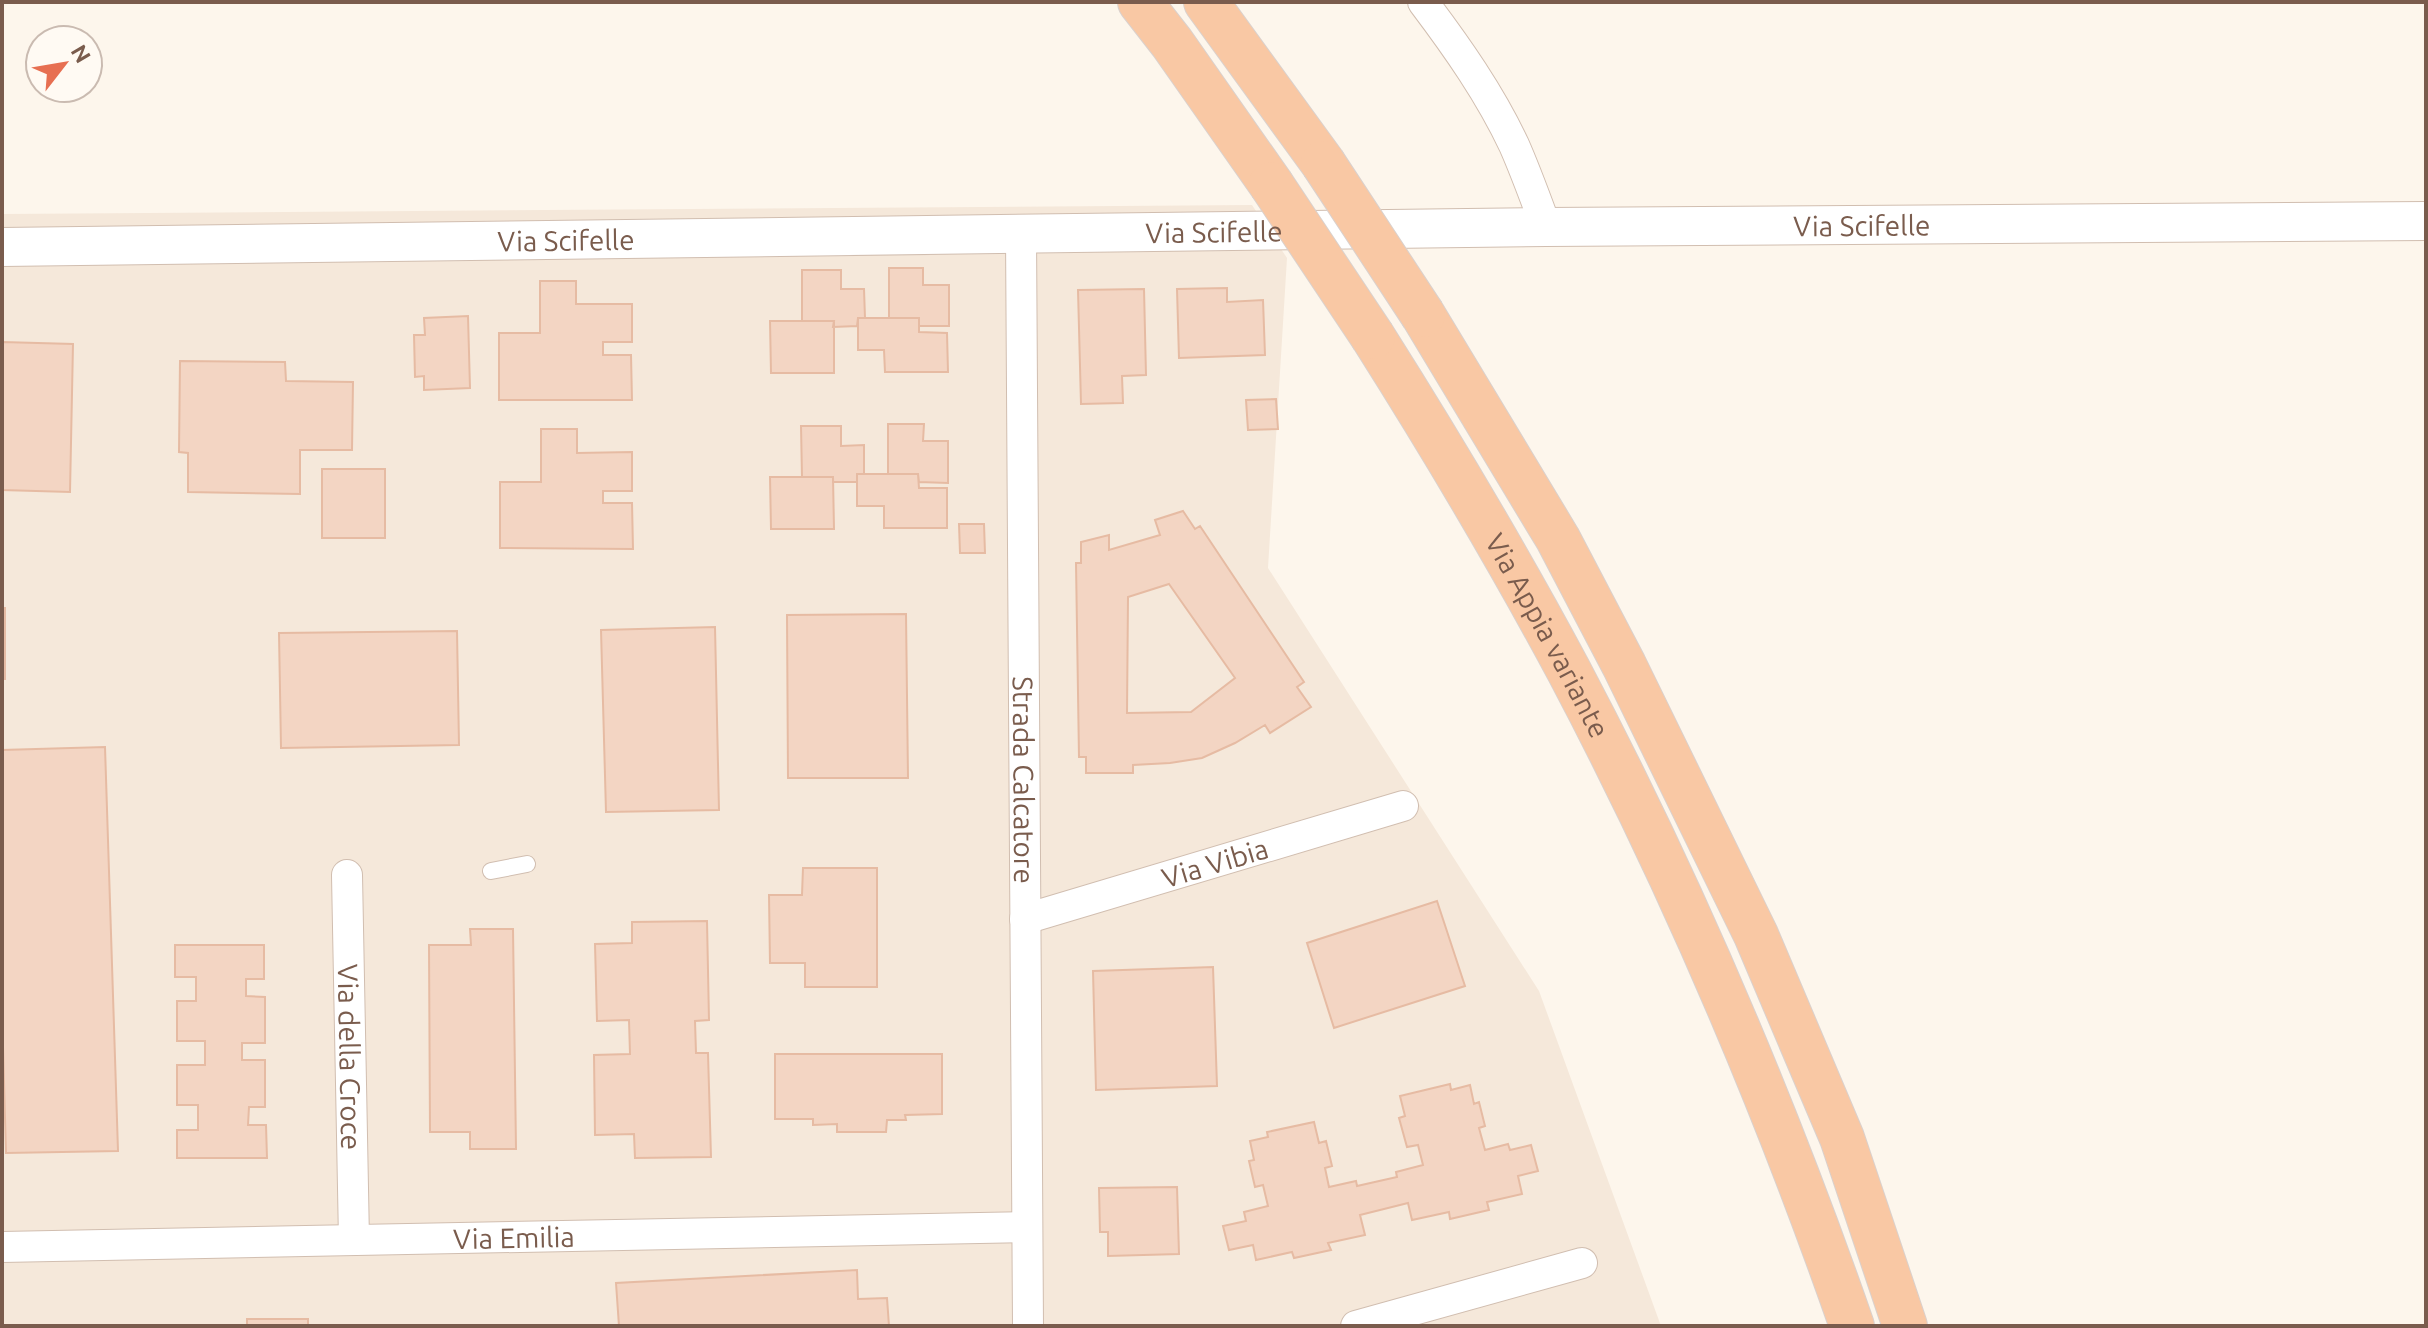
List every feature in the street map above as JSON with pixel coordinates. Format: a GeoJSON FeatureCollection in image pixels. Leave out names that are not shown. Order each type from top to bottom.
{"type":"FeatureCollection","features":[{"type":"Feature","properties":{"kind":"highway","name":"Via Appia variante"},"geometry":{"type":"LineString","coordinates":[[1140,2],[1197,77],[1373,337],[1464,485],[1541,622],[1655,843],[1748,1055],[1852,1326]]}},
{"type":"Feature","properties":{"kind":"highway","name":"Via Appia variante"},"geometry":{"type":"LineString","coordinates":[[1206,2],[1323,163],[1423,315],[1558,539],[1624,665],[1756,935],[1842,1138],[1905,1326]]}},
{"type":"Feature","properties":{"kind":"street"},"geometry":{"type":"LineString","coordinates":[[1423,2],[1493,104],[1515,146],[1546,227]]}},
{"type":"Feature","properties":{"kind":"street","name":"Via Scifelle"},"geometry":{"type":"LineString","coordinates":[[2,247],[1546,227],[2426,221]]}},
{"type":"Feature","properties":{"kind":"street","name":"Strada Calcatore"},"geometry":{"type":"LineString","coordinates":[[1021,234],[1028,1326]]}},
{"type":"Feature","properties":{"kind":"street","name":"Via Vibia"},"geometry":{"type":"LineString","coordinates":[[1025,919],[1403,806]]}},
{"type":"Feature","properties":{"kind":"street","name":"Via della Croce"},"geometry":{"type":"LineString","coordinates":[[347,875],[354,1240]]}},
{"type":"Feature","properties":{"kind":"street","name":"Via Emilia"},"geometry":{"type":"LineString","coordinates":[[2,1247],[1027,1227]]}},
{"type":"Feature","properties":{"kind":"street"},"geometry":{"type":"LineString","coordinates":[[1356,1326],[1582,1263]]}},
{"type":"Feature","properties":{"kind":"lane"},"geometry":{"type":"LineString","coordinates":[[491,871],[527,864]]}},
{"type":"Feature","properties":{"kind":"shaded area"},"geometry":{"type":"Polygon","coordinates":[[[1252,205],[1287,258],[1268,568],[1539,991],[1661,1326],[2,1326],[2,214],[1252,205]]]}},
{"type":"Feature","properties":{"kind":"building"},"geometry":{"type":"Polygon","coordinates":[[[889,268],[923,268],[923,285],[949,285],[949,326],[919,326],[919,318],[889,318],[889,268]]]}},
{"type":"Feature","properties":{"kind":"building"},"geometry":{"type":"Polygon","coordinates":[[[802,270],[841,270],[841,289],[864,289],[865,318],[858,318],[857,326],[833,327],[834,321],[802,321],[802,270]]]}},
{"type":"Feature","properties":{"kind":"building"},"geometry":{"type":"Polygon","coordinates":[[[540,281],[576,281],[576,304],[632,304],[632,342],[603,342],[603,355],[631,355],[632,400],[499,400],[499,333],[540,333],[540,281]]]}},
{"type":"Feature","properties":{"kind":"building"},"geometry":{"type":"Polygon","coordinates":[[[1227,288],[1227,302],[1263,300],[1265,355],[1179,358],[1177,289],[1227,288]]]}},
{"type":"Feature","properties":{"kind":"building"},"geometry":{"type":"Polygon","coordinates":[[[1144,289],[1146,375],[1122,376],[1123,403],[1081,404],[1078,290],[1144,289]]]}},
{"type":"Feature","properties":{"kind":"building"},"geometry":{"type":"Polygon","coordinates":[[[468,316],[470,388],[424,390],[424,376],[415,377],[414,335],[425,335],[424,318],[468,316]]]}},
{"type":"Feature","properties":{"kind":"building"},"geometry":{"type":"Polygon","coordinates":[[[858,318],[919,318],[919,332],[947,333],[948,372],[885,372],[884,350],[858,350],[858,318]]]}},
{"type":"Feature","properties":{"kind":"building"},"geometry":{"type":"Polygon","coordinates":[[[770,321],[834,321],[834,373],[771,373],[770,321]]]}},
{"type":"Feature","properties":{"kind":"building"},"geometry":{"type":"Polygon","coordinates":[[[2,342],[73,344],[70,492],[2,490],[2,342]]]}},
{"type":"Feature","properties":{"kind":"building"},"geometry":{"type":"Polygon","coordinates":[[[180,361],[285,362],[286,381],[353,382],[352,450],[300,450],[300,494],[188,492],[188,453],[179,452],[180,361]]]}},
{"type":"Feature","properties":{"kind":"building"},"geometry":{"type":"Polygon","coordinates":[[[1276,399],[1278,429],[1248,430],[1246,400],[1276,399]]]}},
{"type":"Feature","properties":{"kind":"building"},"geometry":{"type":"Polygon","coordinates":[[[888,424],[924,424],[923,441],[948,441],[948,483],[919,482],[918,474],[888,474],[888,424]]]}},
{"type":"Feature","properties":{"kind":"building"},"geometry":{"type":"Polygon","coordinates":[[[801,426],[841,426],[841,446],[864,445],[864,474],[857,474],[857,482],[833,482],[833,477],[802,477],[801,426]]]}},
{"type":"Feature","properties":{"kind":"building"},"geometry":{"type":"Polygon","coordinates":[[[541,429],[577,429],[577,453],[632,452],[632,491],[603,491],[603,503],[632,503],[633,549],[500,548],[500,482],[541,482],[541,429]]]}},
{"type":"Feature","properties":{"kind":"building"},"geometry":{"type":"Polygon","coordinates":[[[322,469],[385,469],[385,538],[322,538],[322,469]]]}},
{"type":"Feature","properties":{"kind":"building"},"geometry":{"type":"Polygon","coordinates":[[[857,474],[918,474],[919,488],[947,488],[947,528],[884,528],[884,506],[857,506],[857,474]]]}},
{"type":"Feature","properties":{"kind":"building"},"geometry":{"type":"Polygon","coordinates":[[[770,477],[833,477],[834,529],[771,529],[770,477]]]}},
{"type":"Feature","properties":{"kind":"building"},"geometry":{"type":"Polygon","coordinates":[[[1183,511],[1195,529],[1200,526],[1304,682],[1297,687],[1311,707],[1270,733],[1265,725],[1202,758],[1133,765],[1133,773],[1086,773],[1086,757],[1079,757],[1076,563],[1081,563],[1081,542],[1109,535],[1109,550],[1160,535],[1155,520],[1183,511]],[[1169,584],[1128,597],[1127,713],[1191,712],[1235,678],[1169,584]]]}},
{"type":"Feature","properties":{"kind":"building"},"geometry":{"type":"Polygon","coordinates":[[[959,524],[984,524],[985,553],[960,553],[959,524]]]}},
{"type":"Feature","properties":{"kind":"building"},"geometry":{"type":"Polygon","coordinates":[[[2,608],[5,608],[5,679],[2,679],[2,608]]]}},
{"type":"Feature","properties":{"kind":"building"},"geometry":{"type":"Polygon","coordinates":[[[906,614],[908,778],[788,778],[787,615],[906,614]]]}},
{"type":"Feature","properties":{"kind":"building"},"geometry":{"type":"Polygon","coordinates":[[[715,627],[719,810],[606,812],[601,630],[715,627]]]}},
{"type":"Feature","properties":{"kind":"building"},"geometry":{"type":"Polygon","coordinates":[[[457,631],[459,745],[281,748],[279,633],[457,631]]]}},
{"type":"Feature","properties":{"kind":"building"},"geometry":{"type":"Polygon","coordinates":[[[105,747],[118,1151],[6,1153],[2,1011],[2,750],[105,747]]]}},
{"type":"Feature","properties":{"kind":"building"},"geometry":{"type":"Polygon","coordinates":[[[803,868],[877,868],[877,987],[805,987],[805,963],[770,963],[769,895],[802,895],[803,868]]]}},
{"type":"Feature","properties":{"kind":"building"},"geometry":{"type":"Polygon","coordinates":[[[1437,901],[1465,986],[1334,1028],[1307,943],[1437,901]]]}},
{"type":"Feature","properties":{"kind":"building"},"geometry":{"type":"Polygon","coordinates":[[[707,921],[709,1020],[695,1021],[696,1053],[708,1053],[711,1157],[635,1158],[634,1134],[595,1135],[594,1055],[630,1054],[629,1020],[597,1021],[595,944],[632,943],[632,922],[707,921]]]}},
{"type":"Feature","properties":{"kind":"building"},"geometry":{"type":"Polygon","coordinates":[[[470,929],[513,929],[516,1149],[470,1149],[470,1132],[430,1132],[429,945],[471,945],[470,929]]]}},
{"type":"Feature","properties":{"kind":"building"},"geometry":{"type":"Polygon","coordinates":[[[175,945],[264,945],[264,979],[246,979],[246,996],[265,997],[265,1043],[242,1043],[242,1060],[265,1060],[265,1107],[249,1107],[248,1125],[266,1125],[267,1158],[177,1158],[177,1130],[198,1130],[198,1105],[177,1105],[177,1065],[205,1065],[205,1041],[177,1041],[177,1001],[196,1001],[196,977],[175,977],[175,945]]]}},
{"type":"Feature","properties":{"kind":"building"},"geometry":{"type":"Polygon","coordinates":[[[1213,967],[1217,1086],[1096,1090],[1093,971],[1213,967]]]}},
{"type":"Feature","properties":{"kind":"building"},"geometry":{"type":"Polygon","coordinates":[[[775,1054],[942,1054],[942,1114],[905,1115],[906,1120],[887,1120],[886,1132],[837,1132],[837,1124],[813,1125],[813,1119],[775,1119],[775,1054]]]}},
{"type":"Feature","properties":{"kind":"building"},"geometry":{"type":"Polygon","coordinates":[[[1450,1084],[1451,1090],[1470,1085],[1474,1104],[1479,1102],[1485,1126],[1479,1128],[1485,1150],[1508,1144],[1510,1150],[1531,1145],[1538,1171],[1518,1176],[1522,1194],[1487,1202],[1489,1210],[1450,1219],[1449,1212],[1412,1220],[1408,1203],[1360,1215],[1365,1235],[1328,1243],[1331,1250],[1294,1258],[1292,1252],[1256,1260],[1253,1245],[1229,1250],[1223,1226],[1246,1221],[1244,1212],[1268,1206],[1263,1185],[1255,1187],[1249,1161],[1254,1160],[1250,1141],[1268,1137],[1267,1132],[1314,1122],[1319,1143],[1326,1141],[1332,1166],[1325,1168],[1329,1187],[1356,1181],[1357,1186],[1397,1177],[1396,1172],[1423,1165],[1418,1145],[1407,1147],[1399,1118],[1405,1116],[1400,1096],[1450,1084]]]}},
{"type":"Feature","properties":{"kind":"building"},"geometry":{"type":"Polygon","coordinates":[[[1177,1187],[1179,1254],[1108,1256],[1108,1232],[1100,1232],[1099,1188],[1177,1187]]]}},
{"type":"Feature","properties":{"kind":"building"},"geometry":{"type":"Polygon","coordinates":[[[857,1270],[858,1299],[887,1298],[889,1326],[619,1326],[616,1283],[857,1270]]]}},
{"type":"Feature","properties":{"kind":"building"},"geometry":{"type":"Polygon","coordinates":[[[247,1319],[308,1319],[308,1326],[247,1326],[247,1319]]]}}]}
